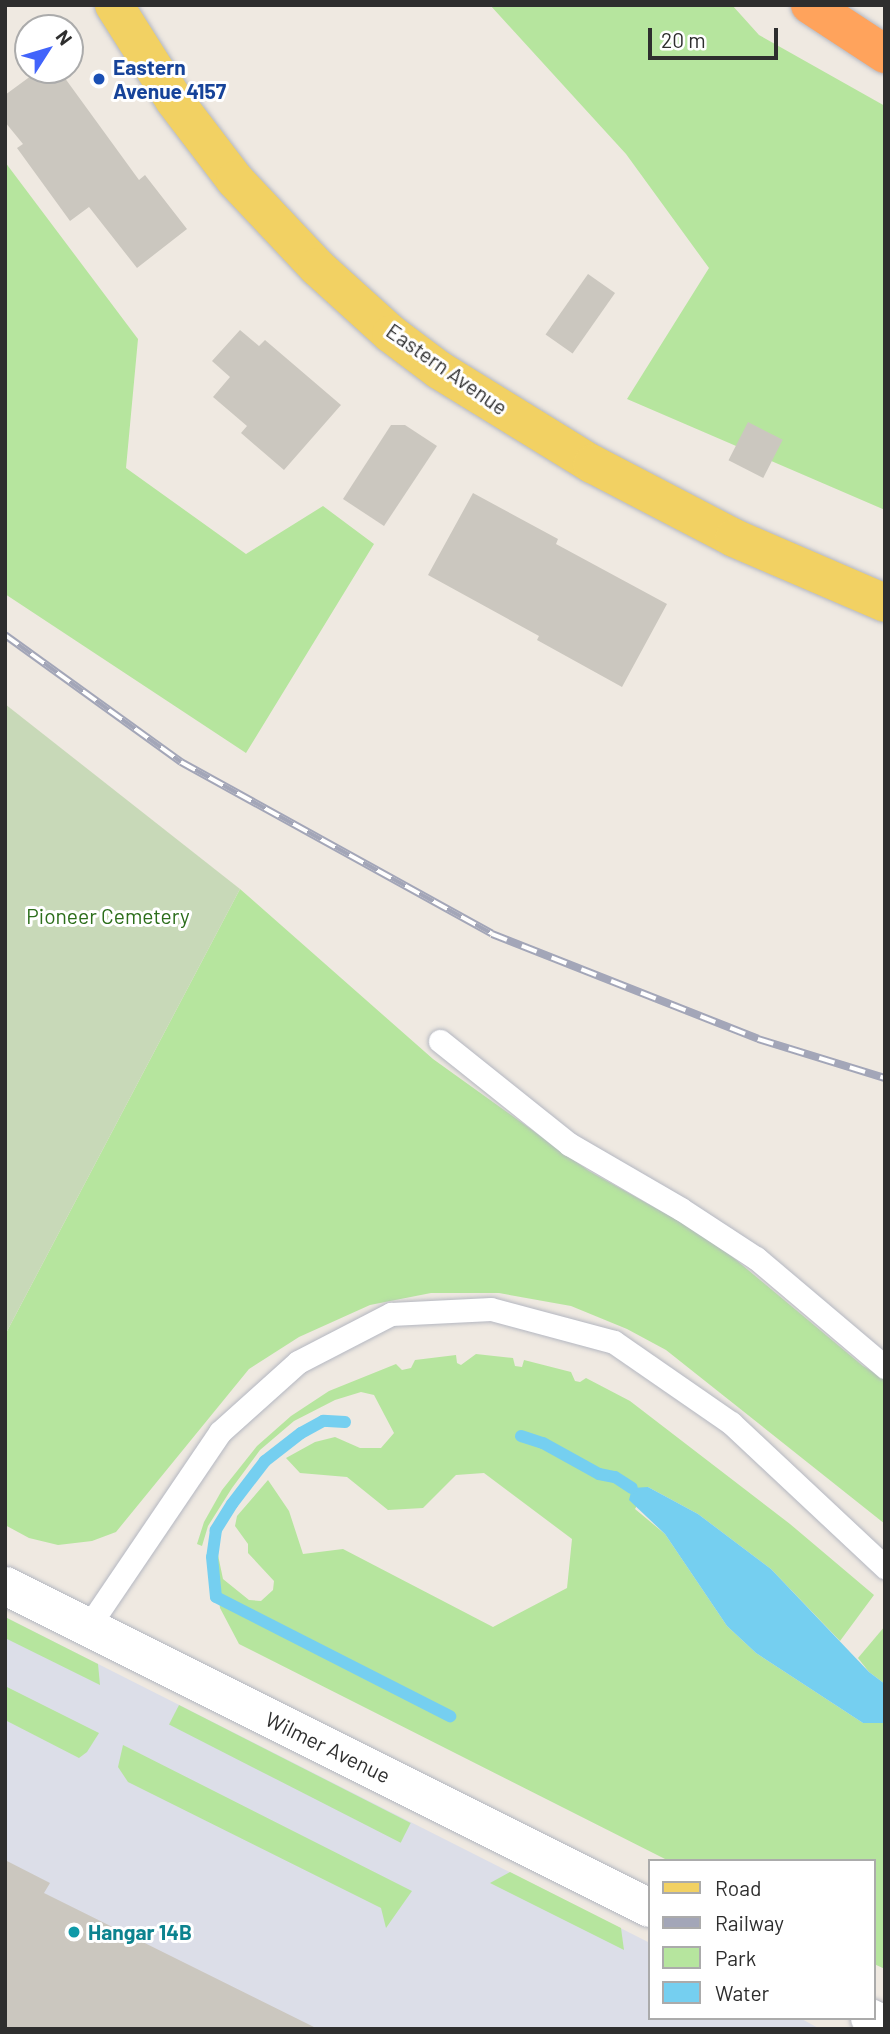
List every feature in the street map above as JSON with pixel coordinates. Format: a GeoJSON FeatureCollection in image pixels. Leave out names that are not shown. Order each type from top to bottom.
{"type":"FeatureCollection","features":[{"type":"Feature","properties":{"kind":"highway"},"geometry":{"type":"LineString","coordinates":[[810,5],[885,54]]}},
{"type":"Feature","properties":{"kind":"main road","name":"Eastern Avenue"},"geometry":{"type":"LineString","coordinates":[[114,5],[174,100],[235,180],[317,267],[391,334],[439,370],[592,464],[734,538],[885,603]]}},
{"type":"Feature","properties":{"kind":"street","name":"Wilmer Avenue"},"geometry":{"type":"LineString","coordinates":[[5,1586],[648,1907]]}},
{"type":"Feature","properties":{"kind":"lane"},"geometry":{"type":"LineString","coordinates":[[440,1041],[569,1144],[681,1209],[756,1258],[885,1367]]}},
{"type":"Feature","properties":{"kind":"lane"},"geometry":{"type":"LineString","coordinates":[[88,1627],[220,1432],[298,1362],[391,1314],[491,1308],[614,1342],[731,1423],[885,1567]]}},
{"type":"Feature","properties":{"kind":"shaded area"},"geometry":{"type":"Polygon","coordinates":[[[5,1617],[648,1942],[648,2020],[804,2020],[820,2029],[5,2029],[5,1617]]]}},
{"type":"Feature","properties":{"kind":"green space"},"geometry":{"type":"Polygon","coordinates":[[[490,5],[732,5],[759,35],[885,106],[885,510],[627,399],[709,268],[626,154],[490,5]]]}},
{"type":"Feature","properties":{"kind":"green space"},"geometry":{"type":"Polygon","coordinates":[[[5,162],[138,339],[126,468],[246,554],[323,506],[374,544],[246,753],[5,594],[5,162]]]}},
{"type":"Feature","properties":{"kind":"green space","name":"Pioneer Cemetery"},"geometry":{"type":"Polygon","coordinates":[[[5,704],[240,889],[5,1335],[5,704]]]}},
{"type":"Feature","properties":{"kind":"green space"},"geometry":{"type":"Polygon","coordinates":[[[240,889],[433,1059],[589,1171],[711,1239],[863,1366],[885,1379],[885,1524],[666,1350],[627,1329],[571,1306],[499,1293],[431,1293],[370,1305],[299,1337],[249,1369],[116,1532],[92,1541],[58,1545],[29,1538],[5,1525],[5,1335],[240,889]]]}},
{"type":"Feature","properties":{"kind":"green space"},"geometry":{"type":"Polygon","coordinates":[[[476,1354],[513,1358],[515,1366],[522,1367],[524,1360],[571,1372],[575,1381],[580,1382],[586,1378],[630,1401],[790,1524],[874,1595],[840,1641],[771,1569],[698,1514],[648,1487],[635,1509],[665,1534],[727,1626],[756,1653],[863,1723],[885,1723],[885,1969],[876,1965],[876,1859],[665,1859],[239,1644],[220,1608],[214,1556],[218,1555],[223,1579],[249,1600],[261,1601],[273,1590],[274,1581],[248,1553],[248,1544],[235,1526],[237,1516],[268,1480],[289,1511],[303,1554],[343,1549],[493,1627],[567,1588],[572,1539],[484,1473],[456,1475],[423,1508],[388,1510],[347,1477],[300,1473],[286,1458],[315,1442],[335,1437],[360,1448],[381,1448],[394,1433],[374,1395],[361,1392],[335,1400],[294,1421],[260,1450],[208,1526],[202,1546],[197,1544],[204,1522],[222,1490],[257,1446],[291,1416],[329,1391],[396,1364],[402,1370],[411,1368],[415,1360],[456,1355],[457,1363],[461,1365],[476,1354]]]}},
{"type":"Feature","properties":{"kind":"green space"},"geometry":{"type":"Polygon","coordinates":[[[5,1617],[98,1664],[100,1685],[5,1638],[5,1617]]]}},
{"type":"Feature","properties":{"kind":"green space"},"geometry":{"type":"Polygon","coordinates":[[[885,1626],[885,1684],[869,1672],[858,1658],[885,1626]]]}},
{"type":"Feature","properties":{"kind":"green space"},"geometry":{"type":"Polygon","coordinates":[[[5,1686],[99,1733],[87,1752],[79,1758],[5,1720],[5,1686]]]}},
{"type":"Feature","properties":{"kind":"green space"},"geometry":{"type":"Polygon","coordinates":[[[179,1705],[411,1823],[401,1843],[169,1725],[179,1705]]]}},
{"type":"Feature","properties":{"kind":"green space"},"geometry":{"type":"Polygon","coordinates":[[[123,1745],[412,1891],[386,1928],[381,1908],[128,1782],[118,1767],[123,1745]]]}},
{"type":"Feature","properties":{"kind":"green space"},"geometry":{"type":"Polygon","coordinates":[[[510,1872],[621,1928],[624,1950],[490,1883],[510,1872]]]}},
{"type":"Feature","properties":{"kind":"water"},"geometry":{"type":"Polygon","coordinates":[[[648,1487],[698,1514],[771,1569],[869,1672],[885,1684],[885,1723],[863,1723],[756,1653],[727,1626],[665,1534],[629,1500],[632,1488],[648,1487]]]}},
{"type":"Feature","properties":{"kind":"building"},"geometry":{"type":"Polygon","coordinates":[[[20,84],[69,84],[139,180],[145,175],[187,229],[137,268],[89,207],[70,221],[17,148],[23,144],[5,122],[5,95],[20,84]]]}},
{"type":"Feature","properties":{"kind":"building"},"geometry":{"type":"Polygon","coordinates":[[[588,274],[615,293],[573,354],[546,335],[588,274]]]}},
{"type":"Feature","properties":{"kind":"building"},"geometry":{"type":"Polygon","coordinates":[[[240,330],[259,346],[265,340],[341,405],[284,470],[241,433],[247,426],[213,397],[230,377],[212,361],[240,330]]]}},
{"type":"Feature","properties":{"kind":"building"},"geometry":{"type":"Polygon","coordinates":[[[748,422],[783,440],[763,478],[728,460],[748,422]]]}},
{"type":"Feature","properties":{"kind":"building"},"geometry":{"type":"Polygon","coordinates":[[[391,425],[405,425],[437,446],[384,526],[343,499],[391,425]]]}},
{"type":"Feature","properties":{"kind":"building"},"geometry":{"type":"Polygon","coordinates":[[[473,493],[558,539],[556,544],[667,604],[622,687],[537,640],[539,636],[428,575],[473,493]]]}},
{"type":"Feature","properties":{"kind":"building","name":"Hangar 14B"},"geometry":{"type":"Polygon","coordinates":[[[5,1860],[50,1883],[44,1893],[318,2029],[5,2029],[5,1860]]]}},
{"type":"Feature","properties":{"kind":"waterway"},"geometry":{"type":"LineString","coordinates":[[345,1422],[323,1421],[301,1433],[265,1461],[232,1504],[216,1530],[212,1557],[216,1597],[450,1716]]}},
{"type":"Feature","properties":{"kind":"waterway"},"geometry":{"type":"LineString","coordinates":[[521,1436],[543,1443],[599,1474],[615,1477],[632,1488]]}},
{"type":"Feature","properties":{"kind":"railway"},"geometry":{"type":"LineString","coordinates":[[5,635],[181,762],[492,934],[758,1039],[885,1078]]}},
{"type":"Feature","properties":{"kind":"place","name":"Eastern Avenue 4157"},"geometry":{"type":"Point","coordinates":[99,79]}},
{"type":"Feature","properties":{"kind":"place","name":"Hangar 14B"},"geometry":{"type":"Point","coordinates":[74,1932]}}]}
